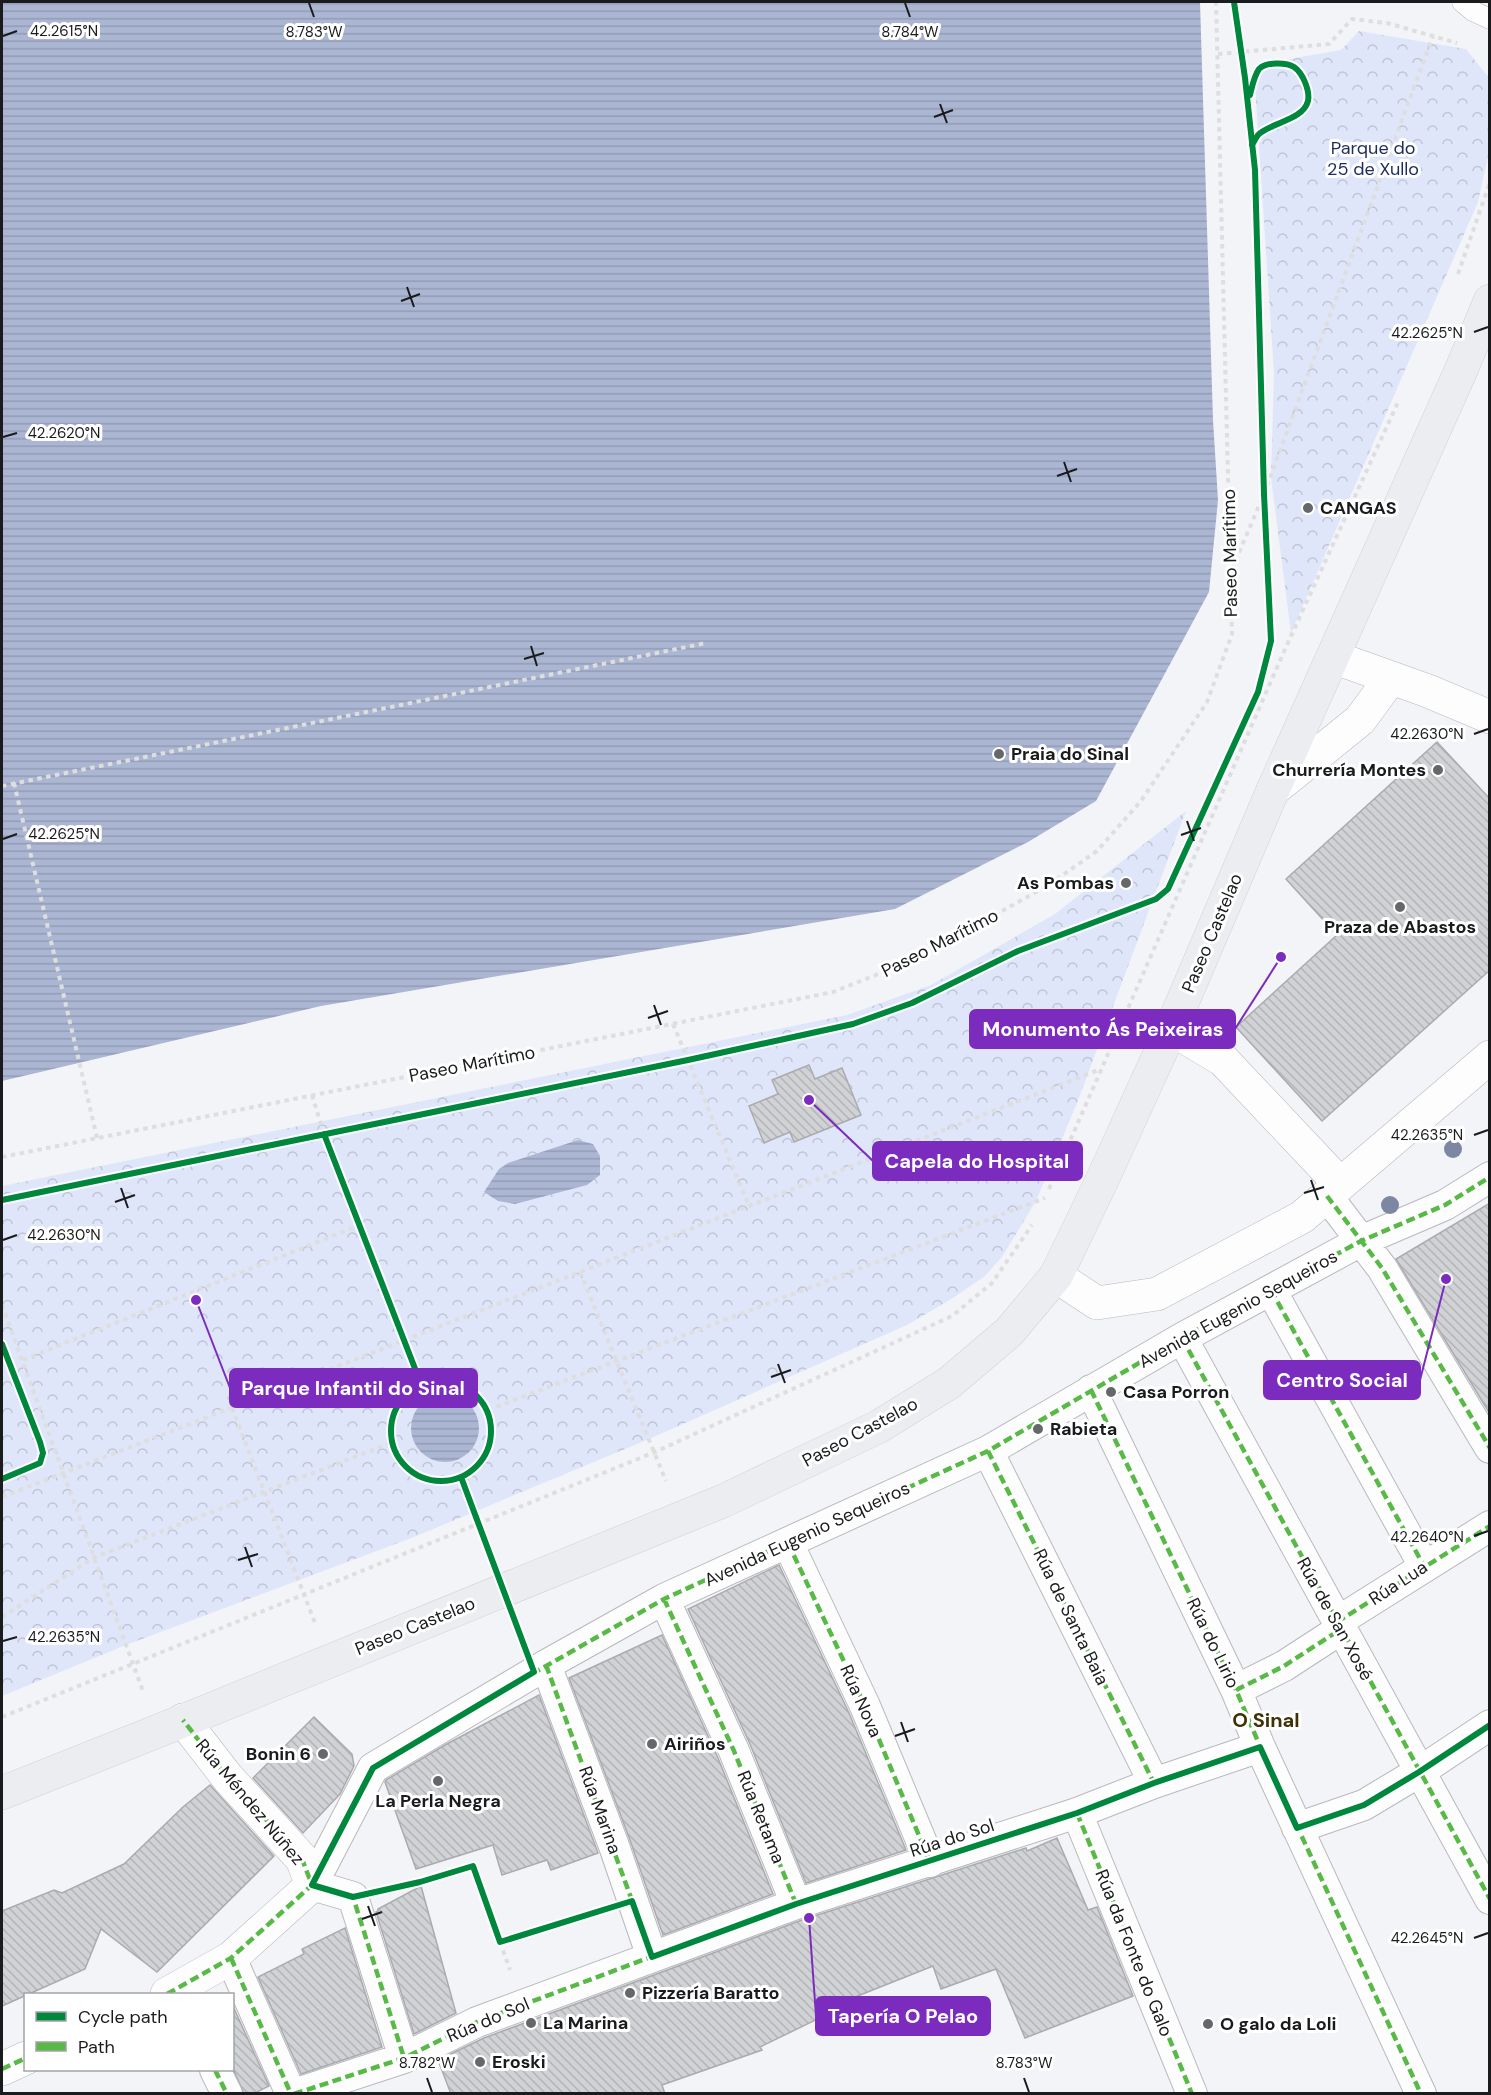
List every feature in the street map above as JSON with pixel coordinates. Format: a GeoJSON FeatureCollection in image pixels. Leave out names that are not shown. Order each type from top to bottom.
{"type":"FeatureCollection","features":[{"type":"Feature","properties":{"kind":"main road","name":"Paseo Castelao"},"geometry":{"type":"LineString","coordinates":[[2,1793],[723,1501],[878,1427],[949,1383],[1009,1332],[1056,1276],[1171,1029],[1273,790],[1490,301]]}},
{"type":"Feature","properties":{"kind":"street"},"geometry":{"type":"LineString","coordinates":[[1333,657],[1428,691],[1490,717]]}},
{"type":"Feature","properties":{"kind":"street"},"geometry":{"type":"LineString","coordinates":[[1273,790],[1360,720],[1390,679]]}},
{"type":"Feature","properties":{"kind":"street"},"geometry":{"type":"LineString","coordinates":[[1171,1029],[1224,1060],[1333,1190],[1360,1241],[1382,1268],[1490,1448]]}},
{"type":"Feature","properties":{"kind":"street"},"geometry":{"type":"LineString","coordinates":[[1056,1276],[1097,1303],[1157,1294],[1302,1217],[1490,1057]]}},
{"type":"Feature","properties":{"kind":"street","name":"Avenida Eugenio Sequeiros"},"geometry":{"type":"LineString","coordinates":[[312,1885],[373,1768],[546,1665],[664,1599],[988,1451],[1182,1338],[1360,1241],[1445,1205],[1490,1177]]}},
{"type":"Feature","properties":{"kind":"street"},"geometry":{"type":"LineString","coordinates":[[1271,1290],[1424,1566]]}},
{"type":"Feature","properties":{"kind":"street","name":"Rúa de San Xosé"},"geometry":{"type":"LineString","coordinates":[[1182,1338],[1490,1899]]}},
{"type":"Feature","properties":{"kind":"street","name":"Rúa do Lirio"},"geometry":{"type":"LineString","coordinates":[[1091,1390],[1236,1690],[1297,1828],[1421,2094]]}},
{"type":"Feature","properties":{"kind":"street","name":"Rúa de Santa Baia"},"geometry":{"type":"LineString","coordinates":[[988,1451],[1154,1783]]}},
{"type":"Feature","properties":{"kind":"street","name":"Rúa Lua"},"geometry":{"type":"LineString","coordinates":[[1236,1690],[1284,1666],[1424,1566],[1490,1526]]}},
{"type":"Feature","properties":{"kind":"street","name":"Rúa Nova"},"geometry":{"type":"LineString","coordinates":[[788,1543],[865,1706],[930,1862]]}},
{"type":"Feature","properties":{"kind":"street","name":"Rúa Retama"},"geometry":{"type":"LineString","coordinates":[[664,1599],[734,1751],[796,1904]]}},
{"type":"Feature","properties":{"kind":"street","name":"Rúa Marina"},"geometry":{"type":"LineString","coordinates":[[546,1665],[652,1957]]}},
{"type":"Feature","properties":{"kind":"street"},"geometry":{"type":"LineString","coordinates":[[1297,1828],[1364,1805],[1490,1725]]}},
{"type":"Feature","properties":{"kind":"street","name":"Rúa Méndez Núñez"},"geometry":{"type":"LineString","coordinates":[[170,1726],[228,1778],[302,1859],[312,1885],[231,1958],[174,1993]]}},
{"type":"Feature","properties":{"kind":"street","name":"Rúa do Sol"},"geometry":{"type":"LineString","coordinates":[[293,2094],[404,2058],[477,2022],[796,1904],[1077,1813],[1154,1783],[1260,1747]]}},
{"type":"Feature","properties":{"kind":"street","name":"Rúa da Fonte do Galo"},"geometry":{"type":"LineString","coordinates":[[1077,1813],[1192,2094]]}},
{"type":"Feature","properties":{"kind":"street"},"geometry":{"type":"LineString","coordinates":[[312,1885],[353,1897],[404,2058]]}},
{"type":"Feature","properties":{"kind":"street"},"geometry":{"type":"LineString","coordinates":[[231,1958],[293,2094]]}},
{"type":"Feature","properties":{"kind":"street"},"geometry":{"type":"LineString","coordinates":[[2,2069],[24,2059]]}},
{"type":"Feature","properties":{"kind":"street"},"geometry":{"type":"LineString","coordinates":[[216,2071],[227,2094]]}},
{"type":"Feature","properties":{"kind":"lane"},"geometry":{"type":"LineString","coordinates":[[1462,2],[1473,11],[1490,19]]}},
{"type":"Feature","properties":{"kind":"path"},"geometry":{"type":"LineString","coordinates":[[1218,54],[1329,44],[1352,19],[1387,23],[1468,46]]}},
{"type":"Feature","properties":{"kind":"path"},"geometry":{"type":"LineString","coordinates":[[1231,572],[1264,494],[1433,36]]}},
{"type":"Feature","properties":{"kind":"path"},"geometry":{"type":"LineString","coordinates":[[1240,42],[1243,61]]}},
{"type":"Feature","properties":{"kind":"path"},"geometry":{"type":"LineString","coordinates":[[1455,281],[1490,182]]}},
{"type":"Feature","properties":{"kind":"path"},"geometry":{"type":"LineString","coordinates":[[1042,1206],[1286,647],[1400,399]]}},
{"type":"Feature","properties":{"kind":"path"},"geometry":{"type":"LineString","coordinates":[[1264,471],[1265,506]]}},
{"type":"Feature","properties":{"kind":"path"},"geometry":{"type":"LineString","coordinates":[[2,786],[706,643]]}},
{"type":"Feature","properties":{"kind":"path"},"geometry":{"type":"LineString","coordinates":[[1253,702],[1258,692]]}},
{"type":"Feature","properties":{"kind":"path"},"geometry":{"type":"LineString","coordinates":[[14,783],[97,1138]]}},
{"type":"Feature","properties":{"kind":"path"},"geometry":{"type":"LineString","coordinates":[[673,1024],[749,1206]]}},
{"type":"Feature","properties":{"kind":"path"},"geometry":{"type":"LineString","coordinates":[[676,1062],[699,1057]]}},
{"type":"Feature","properties":{"kind":"path"},"geometry":{"type":"LineString","coordinates":[[2,1497],[1102,1069]]}},
{"type":"Feature","properties":{"kind":"path"},"geometry":{"type":"LineString","coordinates":[[312,1095],[324,1134],[421,1384]]}},
{"type":"Feature","properties":{"kind":"path"},"geometry":{"type":"LineString","coordinates":[[312,1137],[336,1132]]}},
{"type":"Feature","properties":{"kind":"path"},"geometry":{"type":"LineString","coordinates":[[488,1410],[1045,1198]]}},
{"type":"Feature","properties":{"kind":"path"},"geometry":{"type":"LineString","coordinates":[[2,1717],[654,1452],[952,1316],[992,1283],[1034,1223]]}},
{"type":"Feature","properties":{"kind":"path"},"geometry":{"type":"LineString","coordinates":[[23,1360],[360,1225]]}},
{"type":"Feature","properties":{"kind":"path"},"geometry":{"type":"LineString","coordinates":[[580,1272],[681,1518]]}},
{"type":"Feature","properties":{"kind":"path"},"geometry":{"type":"LineString","coordinates":[[2,1305],[134,1664],[170,1726]]}},
{"type":"Feature","properties":{"kind":"path"},"geometry":{"type":"LineString","coordinates":[[438,1380],[456,1382],[477,1395],[488,1410],[492,1423],[491,1440],[486,1454],[475,1468],[461,1477],[437,1482],[418,1477],[398,1459],[391,1443],[390,1431],[399,1402],[412,1389],[421,1384],[438,1380]]}},
{"type":"Feature","properties":{"kind":"path"},"geometry":{"type":"LineString","coordinates":[[232,1408],[329,1661]]}},
{"type":"Feature","properties":{"kind":"path"},"geometry":{"type":"LineString","coordinates":[[2,1617],[95,1557],[391,1443]]}},
{"type":"Feature","properties":{"kind":"path"},"geometry":{"type":"LineString","coordinates":[[461,1477],[503,1590]]}},
{"type":"Feature","properties":{"kind":"path"},"geometry":{"type":"LineString","coordinates":[[420,1882],[473,1866],[500,1942],[632,1901]]}},
{"type":"Feature","properties":{"kind":"green space","name":"Parque do 25 de Xullo"},"geometry":{"type":"Polygon","coordinates":[[[1359,31],[1466,49],[1489,78],[1489,152],[1478,202],[1291,633],[1271,478],[1274,373],[1255,85],[1261,64],[1341,50],[1359,31]]]}},
{"type":"Feature","properties":{"kind":"green space"},"geometry":{"type":"Polygon","coordinates":[[[1186,811],[1077,1103],[1036,1201],[1002,1257],[985,1276],[907,1325],[649,1439],[414,1537],[126,1645],[2,1696],[2,1186],[847,1015],[931,985],[1055,914],[1186,811]]]}},
{"type":"Feature","properties":{"kind":"shaded area"},"geometry":{"type":"Polygon","coordinates":[[[2,2],[1200,2],[1213,420],[1218,500],[1209,592],[1096,801],[1028,842],[895,909],[321,1006],[2,1081],[2,2]]]}},
{"type":"Feature","properties":{"kind":"shaded area"},"geometry":{"type":"Polygon","coordinates":[[[578,1140],[593,1144],[600,1156],[600,1175],[587,1185],[515,1204],[498,1201],[484,1192],[499,1169],[508,1163],[578,1140]]]}},
{"type":"Feature","properties":{"kind":"shaded area"},"geometry":{"type":"Polygon","coordinates":[[[445,1394],[458,1397],[469,1404],[476,1415],[479,1428],[476,1441],[469,1452],[458,1459],[445,1462],[432,1459],[421,1452],[414,1441],[411,1428],[414,1415],[421,1404],[432,1397],[445,1394]]]}},
{"type":"Feature","properties":{"kind":"building","name":"Praza de Abastos"},"geometry":{"type":"Polygon","coordinates":[[[1437,742],[1490,799],[1490,970],[1322,1121],[1236,1027],[1337,935],[1286,879],[1437,742]]]}},
{"type":"Feature","properties":{"kind":"building"},"geometry":{"type":"Polygon","coordinates":[[[809,1065],[815,1079],[842,1068],[861,1115],[794,1142],[790,1132],[764,1143],[749,1106],[778,1094],[772,1080],[809,1065]]]}},
{"type":"Feature","properties":{"kind":"building"},"geometry":{"type":"Polygon","coordinates":[[[1490,1203],[1490,1414],[1396,1259],[1490,1203]]]}},
{"type":"Feature","properties":{"kind":"building"},"geometry":{"type":"Polygon","coordinates":[[[779,1565],[849,1713],[906,1850],[806,1883],[750,1744],[688,1609],[779,1565]]]}},
{"type":"Feature","properties":{"kind":"building"},"geometry":{"type":"Polygon","coordinates":[[[662,1635],[718,1758],[773,1894],[663,1935],[569,1678],[662,1635]]]}},
{"type":"Feature","properties":{"kind":"building"},"geometry":{"type":"Polygon","coordinates":[[[539,1695],[598,1853],[551,1870],[547,1860],[502,1875],[493,1845],[416,1869],[386,1780],[445,1745],[539,1695]]]}},
{"type":"Feature","properties":{"kind":"building"},"geometry":{"type":"Polygon","coordinates":[[[314,1717],[352,1754],[354,1766],[340,1794],[303,1833],[253,1778],[314,1717]]]}},
{"type":"Feature","properties":{"kind":"building"},"geometry":{"type":"Polygon","coordinates":[[[210,1785],[274,1856],[157,1972],[101,1929],[85,1969],[31,1993],[24,1993],[24,1996],[2,2006],[2,1911],[54,1890],[62,1893],[124,1864],[183,1807],[210,1785]]]}},
{"type":"Feature","properties":{"kind":"building"},"geometry":{"type":"Polygon","coordinates":[[[1057,1838],[1088,1910],[1097,1907],[1133,1996],[1025,2038],[996,1969],[941,1989],[933,1966],[830,2007],[832,2012],[760,2047],[762,2050],[662,2085],[665,2094],[451,2094],[438,2060],[484,2038],[802,1920],[1026,1848],[1027,1851],[1057,1838]]]}},
{"type":"Feature","properties":{"kind":"building"},"geometry":{"type":"Polygon","coordinates":[[[421,1886],[456,2013],[414,2034],[376,1912],[421,1886]]]}},
{"type":"Feature","properties":{"kind":"building"},"geometry":{"type":"Polygon","coordinates":[[[345,1928],[382,2047],[301,2074],[258,1977],[304,1954],[302,1949],[345,1928]]]}},
{"type":"Feature","properties":{"kind":"building"},"geometry":{"type":"Polygon","coordinates":[[[234,2008],[269,2086],[253,2094],[244,2094],[234,2071],[234,2008]]]}},
{"type":"Feature","properties":{"kind":"marked path"},"geometry":{"type":"LineString","coordinates":[[532,1674],[664,1599],[988,1451],[1182,1338],[1361,1241],[1445,1205],[1490,1177]]}},
{"type":"Feature","properties":{"kind":"marked path"},"geometry":{"type":"LineString","coordinates":[[1327,1196],[1382,1268],[1490,1448]]}},
{"type":"Feature","properties":{"kind":"marked path"},"geometry":{"type":"LineString","coordinates":[[1271,1290],[1424,1566]]}},
{"type":"Feature","properties":{"kind":"marked path"},"geometry":{"type":"LineString","coordinates":[[1182,1338],[1490,1899]]}},
{"type":"Feature","properties":{"kind":"marked path"},"geometry":{"type":"LineString","coordinates":[[1091,1390],[1236,1690],[1262,1751]]}},
{"type":"Feature","properties":{"kind":"marked path"},"geometry":{"type":"LineString","coordinates":[[988,1451],[1154,1783]]}},
{"type":"Feature","properties":{"kind":"marked path"},"geometry":{"type":"LineString","coordinates":[[1337,1622],[1490,1526]]}},
{"type":"Feature","properties":{"kind":"marked path"},"geometry":{"type":"LineString","coordinates":[[788,1543],[865,1706],[930,1862]]}},
{"type":"Feature","properties":{"kind":"marked path"},"geometry":{"type":"LineString","coordinates":[[664,1599],[734,1751],[796,1904]]}},
{"type":"Feature","properties":{"kind":"marked path"},"geometry":{"type":"LineString","coordinates":[[1236,1690],[1284,1666],[1341,1629]]}},
{"type":"Feature","properties":{"kind":"marked path"},"geometry":{"type":"LineString","coordinates":[[546,1665],[634,1906]]}},
{"type":"Feature","properties":{"kind":"marked path"},"geometry":{"type":"LineString","coordinates":[[169,1993],[231,1958],[312,1885],[302,1859],[228,1778],[183,1720]]}},
{"type":"Feature","properties":{"kind":"marked path"},"geometry":{"type":"LineString","coordinates":[[1077,1813],[1192,2094]]}},
{"type":"Feature","properties":{"kind":"marked path"},"geometry":{"type":"LineString","coordinates":[[1296,1824],[1421,2094]]}},
{"type":"Feature","properties":{"kind":"marked path"},"geometry":{"type":"LineString","coordinates":[[348,1895],[353,1897],[404,2058]]}},
{"type":"Feature","properties":{"kind":"marked path"},"geometry":{"type":"LineString","coordinates":[[294,2094],[404,2058],[477,2022],[656,1955]]}},
{"type":"Feature","properties":{"kind":"marked path"},"geometry":{"type":"LineString","coordinates":[[231,1958],[291,2094]]}},
{"type":"Feature","properties":{"kind":"marked path"},"geometry":{"type":"LineString","coordinates":[[2,2069],[24,2059]]}},
{"type":"Feature","properties":{"kind":"marked path"},"geometry":{"type":"LineString","coordinates":[[216,2071],[227,2094]]}},
{"type":"Feature","properties":{"kind":"cycle path"},"geometry":{"type":"LineString","coordinates":[[2,1200],[688,1060],[853,1024],[912,1003],[1018,951],[1156,899],[1168,889],[1258,692],[1271,641],[1264,494],[1255,170],[1234,2]]}},
{"type":"Feature","properties":{"kind":"cycle path"},"geometry":{"type":"LineString","coordinates":[[1250,95],[1259,69],[1266,65],[1281,64],[1290,65],[1300,73],[1307,87],[1308,97],[1305,107],[1300,112],[1265,130],[1258,135],[1252,145]]}},
{"type":"Feature","properties":{"kind":"cycle path"},"geometry":{"type":"LineString","coordinates":[[324,1134],[421,1384]]}},
{"type":"Feature","properties":{"kind":"cycle path"},"geometry":{"type":"LineString","coordinates":[[2,1344],[43,1453],[40,1463],[2,1479]]}},
{"type":"Feature","properties":{"kind":"cycle path"},"geometry":{"type":"LineString","coordinates":[[431,1381],[451,1381],[477,1395],[488,1412],[491,1431],[488,1450],[477,1467],[451,1481],[431,1481],[413,1473],[399,1459],[391,1441],[391,1421],[399,1403],[413,1389],[431,1381]]}},
{"type":"Feature","properties":{"kind":"cycle path"},"geometry":{"type":"LineString","coordinates":[[461,1477],[534,1672],[373,1768],[312,1885],[353,1897],[420,1882],[473,1866],[500,1942],[632,1901],[652,1957],[796,1904],[1077,1813],[1154,1783],[1260,1747],[1297,1828],[1364,1805],[1490,1725]]}},
{"type":"Feature","properties":{"kind":"place","name":"CANGAS"},"geometry":{"type":"Point","coordinates":[1308,508]}},
{"type":"Feature","properties":{"kind":"place","name":"Praia do Sinal"},"geometry":{"type":"Point","coordinates":[999,754]}},
{"type":"Feature","properties":{"kind":"place","name":"Churrería Montes"},"geometry":{"type":"Point","coordinates":[1438,770]}},
{"type":"Feature","properties":{"kind":"place","name":"As Pombas"},"geometry":{"type":"Point","coordinates":[1126,883]}},
{"type":"Feature","properties":{"kind":"place","name":"Praza de Abastos"},"geometry":{"type":"Point","coordinates":[1400,907]}},
{"type":"Feature","properties":{"kind":"place","name":"Monumento Ás Peixeiras"},"geometry":{"type":"Point","coordinates":[1281,957]}},
{"type":"Feature","properties":{"kind":"place","name":"Capela do Hospital"},"geometry":{"type":"Point","coordinates":[809,1100]}},
{"type":"Feature","properties":{"kind":"place","name":"Centro Social"},"geometry":{"type":"Point","coordinates":[1446,1279]}},
{"type":"Feature","properties":{"kind":"place","name":"Parque Infantil do Sinal"},"geometry":{"type":"Point","coordinates":[196,1300]}},
{"type":"Feature","properties":{"kind":"place","name":"Casa Porron"},"geometry":{"type":"Point","coordinates":[1111,1392]}},
{"type":"Feature","properties":{"kind":"place","name":"Rabieta"},"geometry":{"type":"Point","coordinates":[1038,1429]}},
{"type":"Feature","properties":{"kind":"place","name":"Airiños"},"geometry":{"type":"Point","coordinates":[652,1744]}},
{"type":"Feature","properties":{"kind":"place","name":"Bonin 6"},"geometry":{"type":"Point","coordinates":[323,1754]}},
{"type":"Feature","properties":{"kind":"place","name":"La Perla Negra"},"geometry":{"type":"Point","coordinates":[438,1781]}},
{"type":"Feature","properties":{"kind":"place","name":"Tapería O Pelao"},"geometry":{"type":"Point","coordinates":[809,1918]}},
{"type":"Feature","properties":{"kind":"place","name":"Pizzería Baratto"},"geometry":{"type":"Point","coordinates":[630,1993]}},
{"type":"Feature","properties":{"kind":"place","name":"La Marina"},"geometry":{"type":"Point","coordinates":[531,2023]}},
{"type":"Feature","properties":{"kind":"place","name":"O galo da Loli"},"geometry":{"type":"Point","coordinates":[1208,2024]}},
{"type":"Feature","properties":{"kind":"place","name":"Eroski"},"geometry":{"type":"Point","coordinates":[480,2062]}},
{"type":"Feature","properties":{"kind":"district","name":"O Sinal"},"geometry":{"type":"Point","coordinates":[1266,1720]}}]}
